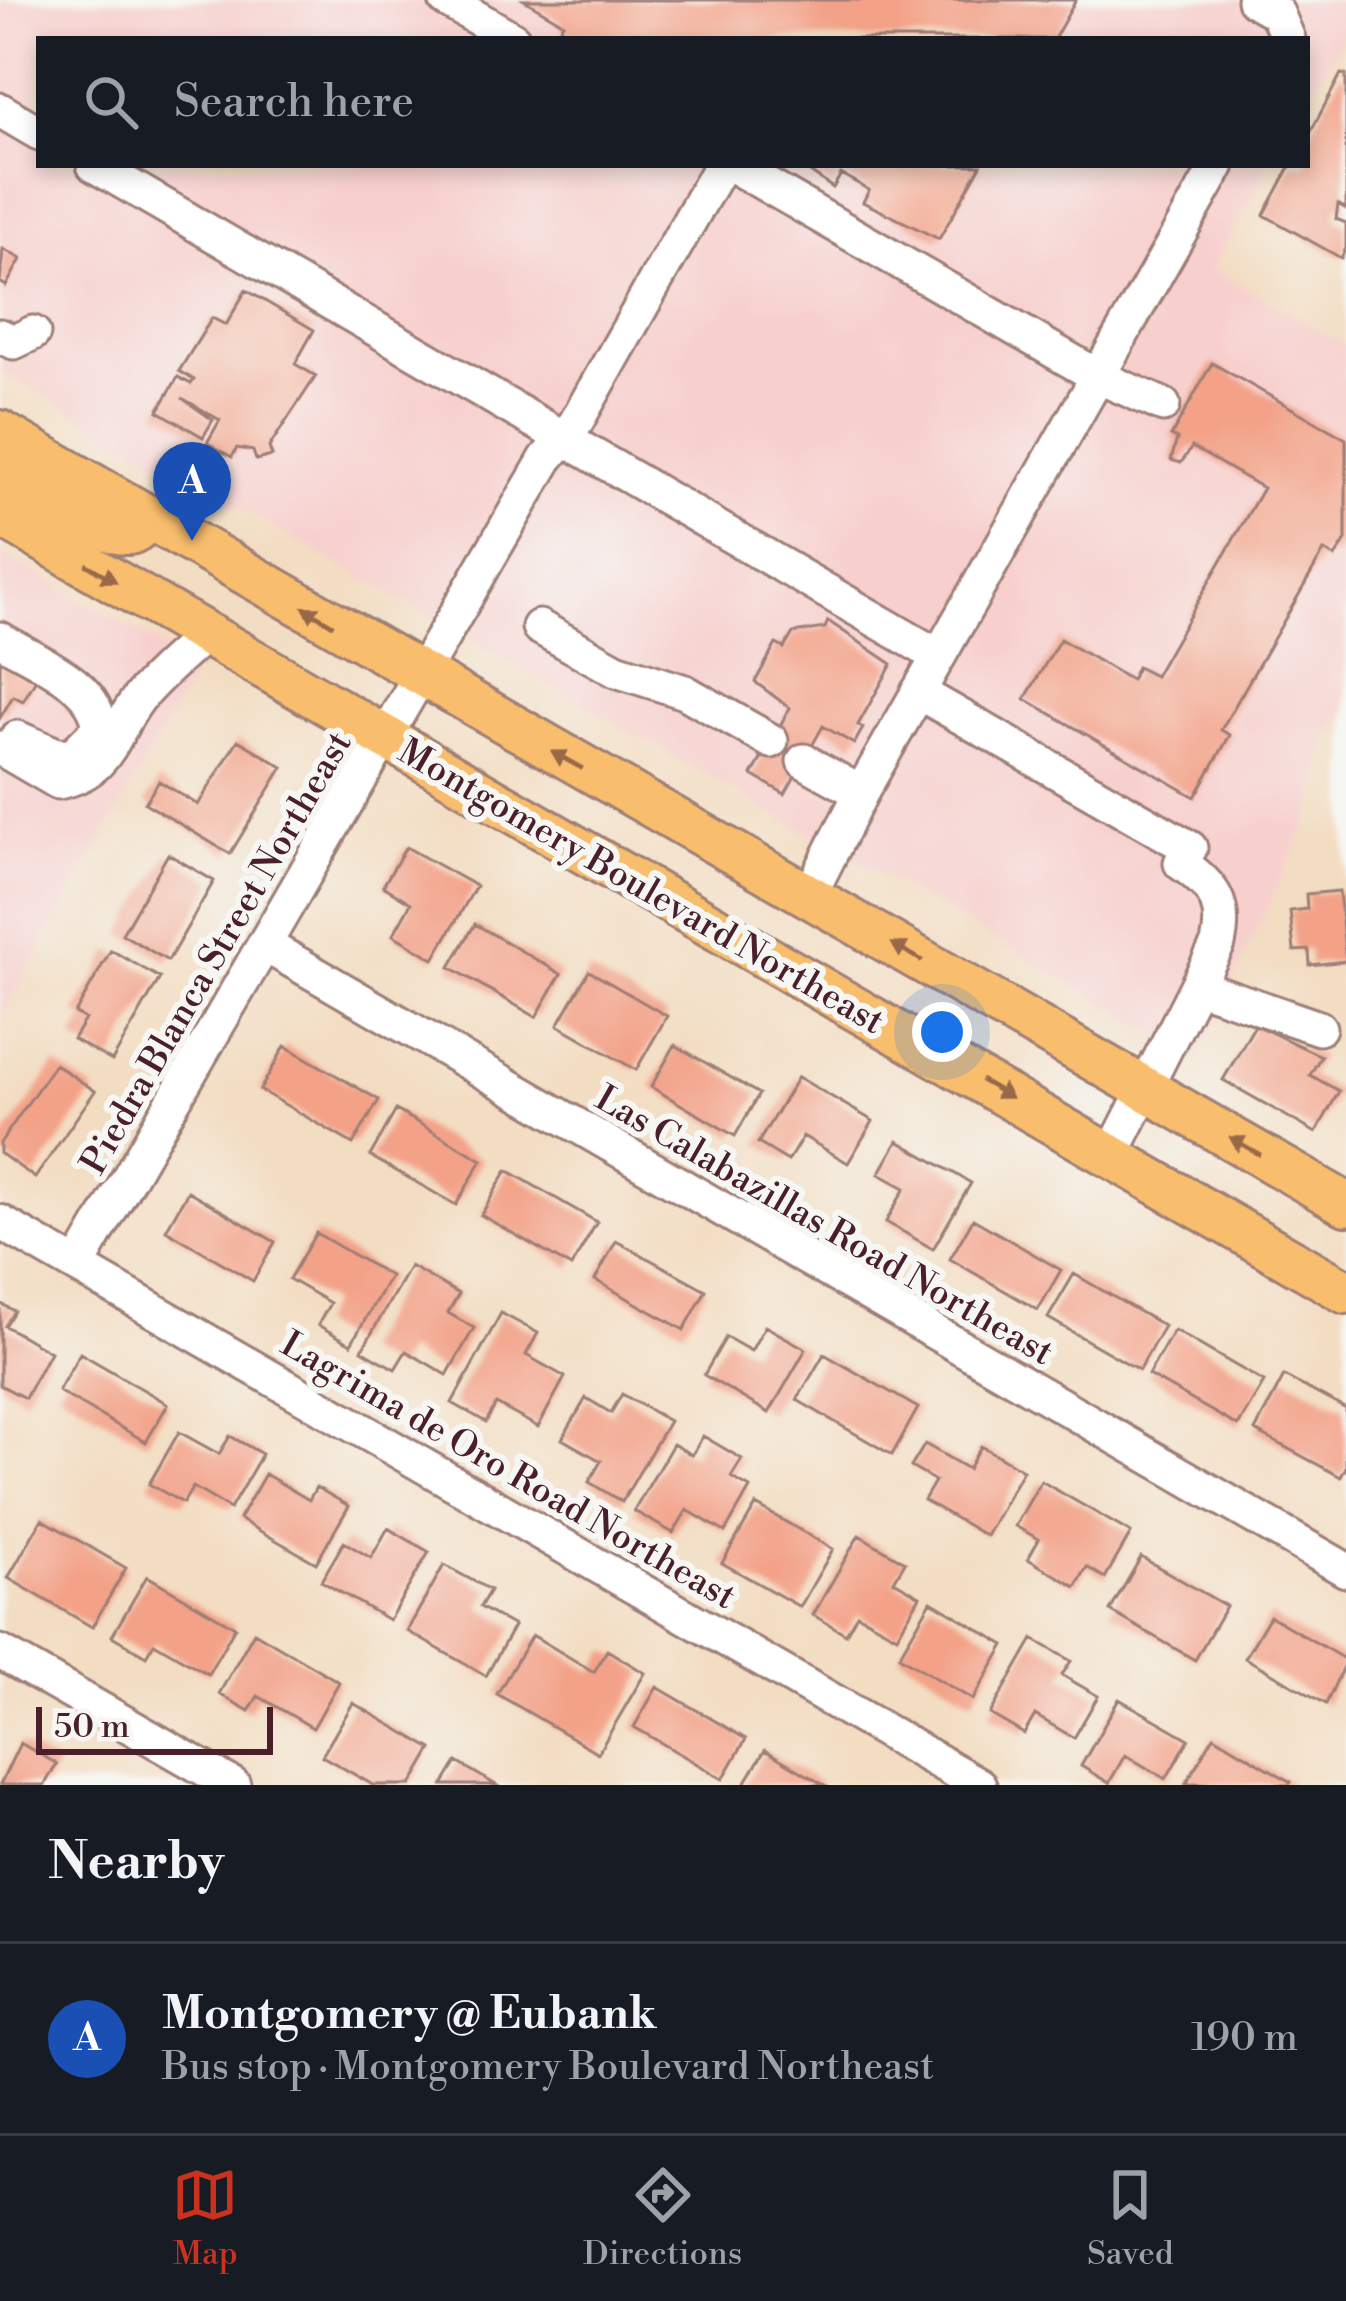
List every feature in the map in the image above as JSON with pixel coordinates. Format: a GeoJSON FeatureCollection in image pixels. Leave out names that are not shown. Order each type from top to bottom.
{"type":"FeatureCollection","features":[{"type":"Feature","properties":{"kind":"main road","name":"Montgomery Boulevard Northeast"},"geometry":{"type":"LineString","coordinates":[[0,432],[418,676],[1346,1204]]}},
{"type":"Feature","properties":{"kind":"main road"},"geometry":{"type":"LineString","coordinates":[[0,469],[75,513],[124,533],[134,532],[150,517]]}},
{"type":"Feature","properties":{"kind":"main road","name":"Montgomery Boulevard Northeast"},"geometry":{"type":"LineString","coordinates":[[0,515],[1346,1292]]}},
{"type":"Feature","properties":{"kind":"street"},"geometry":{"type":"LineString","coordinates":[[446,0],[508,36]]}},
{"type":"Feature","properties":{"kind":"street"},"geometry":{"type":"LineString","coordinates":[[1254,0],[1276,13],[1287,36]]}},
{"type":"Feature","properties":{"kind":"street"},"geometry":{"type":"LineString","coordinates":[[0,110],[36,131]]}},
{"type":"Feature","properties":{"kind":"street"},"geometry":{"type":"LineString","coordinates":[[99,168],[938,656]]}},
{"type":"Feature","properties":{"kind":"street","name":"Piedra Blanca Street Northeast"},"geometry":{"type":"LineString","coordinates":[[78,1265],[418,676],[719,168]]}},
{"type":"Feature","properties":{"kind":"street"},"geometry":{"type":"LineString","coordinates":[[737,168],[1100,377],[1163,405]]}},
{"type":"Feature","properties":{"kind":"street"},"geometry":{"type":"LineString","coordinates":[[809,896],[861,793],[1216,168]]}},
{"type":"Feature","properties":{"kind":"street"},"geometry":{"type":"LineString","coordinates":[[0,623],[136,703]]}},
{"type":"Feature","properties":{"kind":"street"},"geometry":{"type":"LineString","coordinates":[[539,627],[616,670],[685,692],[771,741]]}},
{"type":"Feature","properties":{"kind":"street"},"geometry":{"type":"LineString","coordinates":[[0,748],[58,782],[84,777],[108,751],[136,703],[206,633]]}},
{"type":"Feature","properties":{"kind":"street"},"geometry":{"type":"LineString","coordinates":[[0,639],[86,693],[99,714],[99,729],[74,754],[41,750],[0,729]]}},
{"type":"Feature","properties":{"kind":"street"},"geometry":{"type":"LineString","coordinates":[[918,692],[1186,855],[1222,906],[1218,944],[1111,1156]]}},
{"type":"Feature","properties":{"kind":"street"},"geometry":{"type":"LineString","coordinates":[[804,760],[861,793]]}},
{"type":"Feature","properties":{"kind":"street","name":"Las Calabazillas Road Northeast"},"geometry":{"type":"LineString","coordinates":[[265,945],[1346,1570]]}},
{"type":"Feature","properties":{"kind":"street"},"geometry":{"type":"LineString","coordinates":[[1197,986],[1319,1028]]}},
{"type":"Feature","properties":{"kind":"street","name":"Lagrima de Oro Road Northeast"},"geometry":{"type":"LineString","coordinates":[[0,1222],[979,1785]]}},
{"type":"Feature","properties":{"kind":"street"},"geometry":{"type":"LineString","coordinates":[[0,1652],[232,1785]]}},
{"type":"Feature","properties":{"kind":"shaded area"},"geometry":{"type":"Polygon","coordinates":[[[0,0],[1346,0],[1346,32],[1310,96],[1310,36],[36,36],[36,168],[1268,168],[1212,268],[1346,346],[1346,709],[1323,749],[1314,808],[1198,1057],[0,370],[0,0]]]}},
{"type":"Feature","properties":{"kind":"shaded area"},"geometry":{"type":"Polygon","coordinates":[[[0,553],[199,666],[5,1012],[0,1011],[0,553]]]}},
{"type":"Feature","properties":{"kind":"building"},"geometry":{"type":"Polygon","coordinates":[[[524,0],[1076,0],[1056,36],[574,36],[560,28],[563,23],[524,0]]]}},
{"type":"Feature","properties":{"kind":"building"},"geometry":{"type":"Polygon","coordinates":[[[1341,74],[1346,75],[1346,209],[1338,204],[1336,219],[1346,223],[1341,258],[1264,215],[1289,168],[1310,168],[1310,133],[1341,74]]]}},
{"type":"Feature","properties":{"kind":"building"},"geometry":{"type":"Polygon","coordinates":[[[804,168],[979,168],[939,239],[863,202],[869,190],[841,174],[833,188],[804,168]]]}},
{"type":"Feature","properties":{"kind":"building"},"geometry":{"type":"Polygon","coordinates":[[[3,249],[21,259],[6,286],[0,282],[3,249]]]}},
{"type":"Feature","properties":{"kind":"building"},"geometry":{"type":"Polygon","coordinates":[[[246,290],[314,330],[295,364],[316,376],[269,447],[272,456],[256,460],[253,451],[237,448],[232,457],[207,443],[220,420],[182,398],[213,420],[203,437],[158,411],[178,377],[191,384],[194,380],[179,371],[212,318],[226,325],[246,290]]]}},
{"type":"Feature","properties":{"kind":"building"},"geometry":{"type":"Polygon","coordinates":[[[1212,363],[1346,439],[1346,540],[1335,557],[1324,551],[1221,730],[1230,735],[1195,797],[1025,699],[1060,639],[1131,680],[1137,667],[1155,676],[1263,488],[1192,447],[1181,463],[1171,460],[1177,439],[1171,436],[1212,363]]]}},
{"type":"Feature","properties":{"kind":"building"},"geometry":{"type":"Polygon","coordinates":[[[828,621],[892,664],[858,725],[863,728],[854,744],[823,726],[785,794],[752,775],[790,708],[755,682],[776,644],[784,648],[793,633],[825,628],[828,621]]]}},
{"type":"Feature","properties":{"kind":"building"},"geometry":{"type":"Polygon","coordinates":[[[0,654],[38,676],[23,701],[13,696],[0,718],[0,654]]]}},
{"type":"Feature","properties":{"kind":"building"},"geometry":{"type":"Polygon","coordinates":[[[238,740],[283,767],[230,854],[145,803],[159,781],[198,805],[238,740]]]}},
{"type":"Feature","properties":{"kind":"building"},"geometry":{"type":"Polygon","coordinates":[[[406,847],[476,886],[434,959],[393,935],[411,903],[383,886],[406,847]]]}},
{"type":"Feature","properties":{"kind":"building"},"geometry":{"type":"Polygon","coordinates":[[[168,854],[214,881],[168,961],[122,934],[168,854]]]}},
{"type":"Feature","properties":{"kind":"building"},"geometry":{"type":"Polygon","coordinates":[[[1339,891],[1346,961],[1310,965],[1309,950],[1294,951],[1290,911],[1307,909],[1306,894],[1339,891]]]}},
{"type":"Feature","properties":{"kind":"building"},"geometry":{"type":"Polygon","coordinates":[[[475,924],[561,974],[536,1017],[450,967],[475,924]]]}},
{"type":"Feature","properties":{"kind":"building"},"geometry":{"type":"Polygon","coordinates":[[[111,950],[160,978],[112,1061],[73,1039],[85,1019],[75,1013],[111,950]]]}},
{"type":"Feature","properties":{"kind":"building"},"geometry":{"type":"Polygon","coordinates":[[[589,971],[667,1016],[636,1070],[558,1025],[589,971]]]}},
{"type":"Feature","properties":{"kind":"building"},"geometry":{"type":"Polygon","coordinates":[[[1255,1025],[1321,1056],[1310,1075],[1339,1091],[1316,1133],[1223,1080],[1255,1025]]]}},
{"type":"Feature","properties":{"kind":"building"},"geometry":{"type":"Polygon","coordinates":[[[675,1045],[759,1094],[735,1136],[651,1087],[675,1045]]]}},
{"type":"Feature","properties":{"kind":"building"},"geometry":{"type":"Polygon","coordinates":[[[285,1046],[379,1100],[353,1144],[260,1090],[285,1046]]]}},
{"type":"Feature","properties":{"kind":"building"},"geometry":{"type":"Polygon","coordinates":[[[55,1064],[95,1091],[35,1178],[0,1153],[0,1143],[55,1064]]]}},
{"type":"Feature","properties":{"kind":"building"},"geometry":{"type":"Polygon","coordinates":[[[798,1077],[873,1121],[848,1163],[803,1136],[788,1161],[758,1143],[798,1077]]]}},
{"type":"Feature","properties":{"kind":"building"},"geometry":{"type":"Polygon","coordinates":[[[396,1110],[482,1160],[456,1205],[370,1156],[396,1110]]]}},
{"type":"Feature","properties":{"kind":"building"},"geometry":{"type":"Polygon","coordinates":[[[898,1141],[971,1183],[933,1249],[886,1222],[905,1188],[879,1174],[898,1141]]]}},
{"type":"Feature","properties":{"kind":"building"},"geometry":{"type":"Polygon","coordinates":[[[507,1170],[597,1222],[571,1267],[481,1215],[507,1170]]]}},
{"type":"Feature","properties":{"kind":"building"},"geometry":{"type":"Polygon","coordinates":[[[188,1191],[275,1242],[253,1281],[166,1230],[188,1191]]]}},
{"type":"Feature","properties":{"kind":"building"},"geometry":{"type":"Polygon","coordinates":[[[973,1219],[1061,1270],[1038,1310],[950,1259],[973,1219]]]}},
{"type":"Feature","properties":{"kind":"building"},"geometry":{"type":"Polygon","coordinates":[[[316,1233],[390,1276],[351,1344],[318,1325],[330,1303],[289,1279],[316,1233]]]}},
{"type":"Feature","properties":{"kind":"building"},"geometry":{"type":"Polygon","coordinates":[[[616,1241],[706,1290],[684,1330],[595,1280],[616,1241]]]}},
{"type":"Feature","properties":{"kind":"building"},"geometry":{"type":"Polygon","coordinates":[[[410,1266],[459,1294],[448,1313],[474,1328],[447,1375],[406,1351],[395,1369],[362,1350],[410,1266]]]}},
{"type":"Feature","properties":{"kind":"building"},"geometry":{"type":"Polygon","coordinates":[[[1074,1274],[1164,1326],[1139,1370],[1048,1318],[1074,1274]]]}},
{"type":"Feature","properties":{"kind":"building"},"geometry":{"type":"Polygon","coordinates":[[[0,1303],[14,1311],[5,1326],[50,1352],[25,1398],[0,1385],[0,1303]]]}},
{"type":"Feature","properties":{"kind":"building"},"geometry":{"type":"Polygon","coordinates":[[[501,1313],[538,1333],[526,1355],[565,1377],[538,1427],[496,1404],[486,1422],[452,1403],[501,1313]]]}},
{"type":"Feature","properties":{"kind":"building"},"geometry":{"type":"Polygon","coordinates":[[[765,1326],[806,1349],[769,1413],[704,1375],[726,1337],[751,1351],[765,1326]]]}},
{"type":"Feature","properties":{"kind":"building"},"geometry":{"type":"Polygon","coordinates":[[[1174,1330],[1264,1382],[1238,1426],[1148,1375],[1174,1330]]]}},
{"type":"Feature","properties":{"kind":"building"},"geometry":{"type":"Polygon","coordinates":[[[80,1353],[168,1404],[146,1442],[58,1391],[80,1353]]]}},
{"type":"Feature","properties":{"kind":"building"},"geometry":{"type":"Polygon","coordinates":[[[824,1354],[918,1408],[892,1455],[797,1400],[824,1354]]]}},
{"type":"Feature","properties":{"kind":"building"},"geometry":{"type":"Polygon","coordinates":[[[1284,1376],[1346,1409],[1346,1467],[1341,1477],[1255,1431],[1284,1376]]]}},
{"type":"Feature","properties":{"kind":"building"},"geometry":{"type":"Polygon","coordinates":[[[622,1394],[669,1421],[622,1502],[589,1482],[601,1461],[562,1439],[586,1398],[611,1413],[622,1394]]]}},
{"type":"Feature","properties":{"kind":"building"},"geometry":{"type":"Polygon","coordinates":[[[179,1432],[219,1454],[230,1436],[262,1454],[230,1509],[193,1487],[183,1503],[149,1484],[179,1432]]]}},
{"type":"Feature","properties":{"kind":"building"},"geometry":{"type":"Polygon","coordinates":[[[703,1436],[742,1459],[731,1477],[750,1488],[725,1532],[687,1510],[673,1533],[634,1511],[673,1444],[692,1455],[703,1436]]]}},
{"type":"Feature","properties":{"kind":"building"},"geometry":{"type":"Polygon","coordinates":[[[925,1444],[968,1469],[981,1446],[1023,1470],[986,1536],[924,1500],[935,1481],[911,1467],[925,1444]]]}},
{"type":"Feature","properties":{"kind":"building"},"geometry":{"type":"Polygon","coordinates":[[[265,1474],[309,1500],[316,1487],[349,1506],[316,1563],[239,1519],[265,1474]]]}},
{"type":"Feature","properties":{"kind":"building"},"geometry":{"type":"Polygon","coordinates":[[[1041,1481],[1131,1533],[1105,1578],[1087,1567],[1076,1587],[1028,1559],[1039,1539],[1015,1526],[1041,1481]]]}},
{"type":"Feature","properties":{"kind":"building"},"geometry":{"type":"Polygon","coordinates":[[[756,1505],[833,1549],[800,1607],[722,1563],[756,1505]]]}},
{"type":"Feature","properties":{"kind":"building"},"geometry":{"type":"Polygon","coordinates":[[[42,1519],[126,1568],[92,1627],[8,1578],[42,1519]]]}},
{"type":"Feature","properties":{"kind":"building"},"geometry":{"type":"Polygon","coordinates":[[[388,1528],[429,1552],[389,1620],[321,1581],[344,1542],[371,1558],[388,1528]]]}},
{"type":"Feature","properties":{"kind":"building"},"geometry":{"type":"Polygon","coordinates":[[[859,1535],[905,1562],[894,1581],[920,1596],[897,1636],[857,1614],[846,1634],[813,1615],[859,1535]]]}},
{"type":"Feature","properties":{"kind":"building"},"geometry":{"type":"Polygon","coordinates":[[[1141,1557],[1226,1606],[1195,1660],[1110,1611],[1141,1557]]]}},
{"type":"Feature","properties":{"kind":"building"},"geometry":{"type":"Polygon","coordinates":[[[444,1565],[490,1590],[480,1607],[514,1626],[486,1676],[407,1631],[444,1565]]]}},
{"type":"Feature","properties":{"kind":"building"},"geometry":{"type":"Polygon","coordinates":[[[147,1576],[235,1627],[208,1674],[154,1643],[146,1656],[112,1636],[147,1576]]]}},
{"type":"Feature","properties":{"kind":"building"},"geometry":{"type":"Polygon","coordinates":[[[931,1601],[1005,1645],[973,1700],[899,1656],[931,1601]]]}},
{"type":"Feature","properties":{"kind":"building"},"geometry":{"type":"Polygon","coordinates":[[[1270,1616],[1346,1660],[1326,1704],[1245,1658],[1270,1616]]]}},
{"type":"Feature","properties":{"kind":"building"},"geometry":{"type":"Polygon","coordinates":[[[254,1632],[339,1682],[313,1728],[258,1696],[249,1711],[219,1694],[254,1632]]]}},
{"type":"Feature","properties":{"kind":"building"},"geometry":{"type":"Polygon","coordinates":[[[532,1635],[594,1672],[607,1650],[645,1673],[598,1753],[497,1694],[532,1635]]]}},
{"type":"Feature","properties":{"kind":"building"},"geometry":{"type":"Polygon","coordinates":[[[1033,1639],[1071,1661],[1062,1675],[1098,1696],[1074,1738],[1035,1715],[1024,1734],[990,1714],[1033,1639]]]}},
{"type":"Feature","properties":{"kind":"building"},"geometry":{"type":"Polygon","coordinates":[[[657,1687],[746,1739],[723,1779],[634,1727],[657,1687]]]}},
{"type":"Feature","properties":{"kind":"building"},"geometry":{"type":"Polygon","coordinates":[[[1119,1699],[1189,1739],[1166,1779],[1125,1755],[1109,1783],[1081,1766],[1119,1699]]]}},
{"type":"Feature","properties":{"kind":"building"},"geometry":{"type":"Polygon","coordinates":[[[353,1703],[432,1749],[411,1785],[373,1785],[322,1756],[353,1703]]]}},
{"type":"Feature","properties":{"kind":"building"},"geometry":{"type":"Polygon","coordinates":[[[1214,1736],[1291,1782],[1186,1783],[1214,1736]]]}},
{"type":"Feature","properties":{"kind":"building"},"geometry":{"type":"Polygon","coordinates":[[[20,1743],[57,1764],[44,1785],[0,1785],[20,1743]]]}},
{"type":"Feature","properties":{"kind":"building"},"geometry":{"type":"Polygon","coordinates":[[[765,1750],[824,1785],[744,1785],[765,1750]]]}},
{"type":"Feature","properties":{"kind":"building"},"geometry":{"type":"Polygon","coordinates":[[[457,1762],[496,1785],[443,1785],[457,1762]]]}},
{"type":"Feature","properties":{"kind":"place","name":"Montgomery @ Eubank"},"geometry":{"type":"Point","coordinates":[192,541]}}]}
